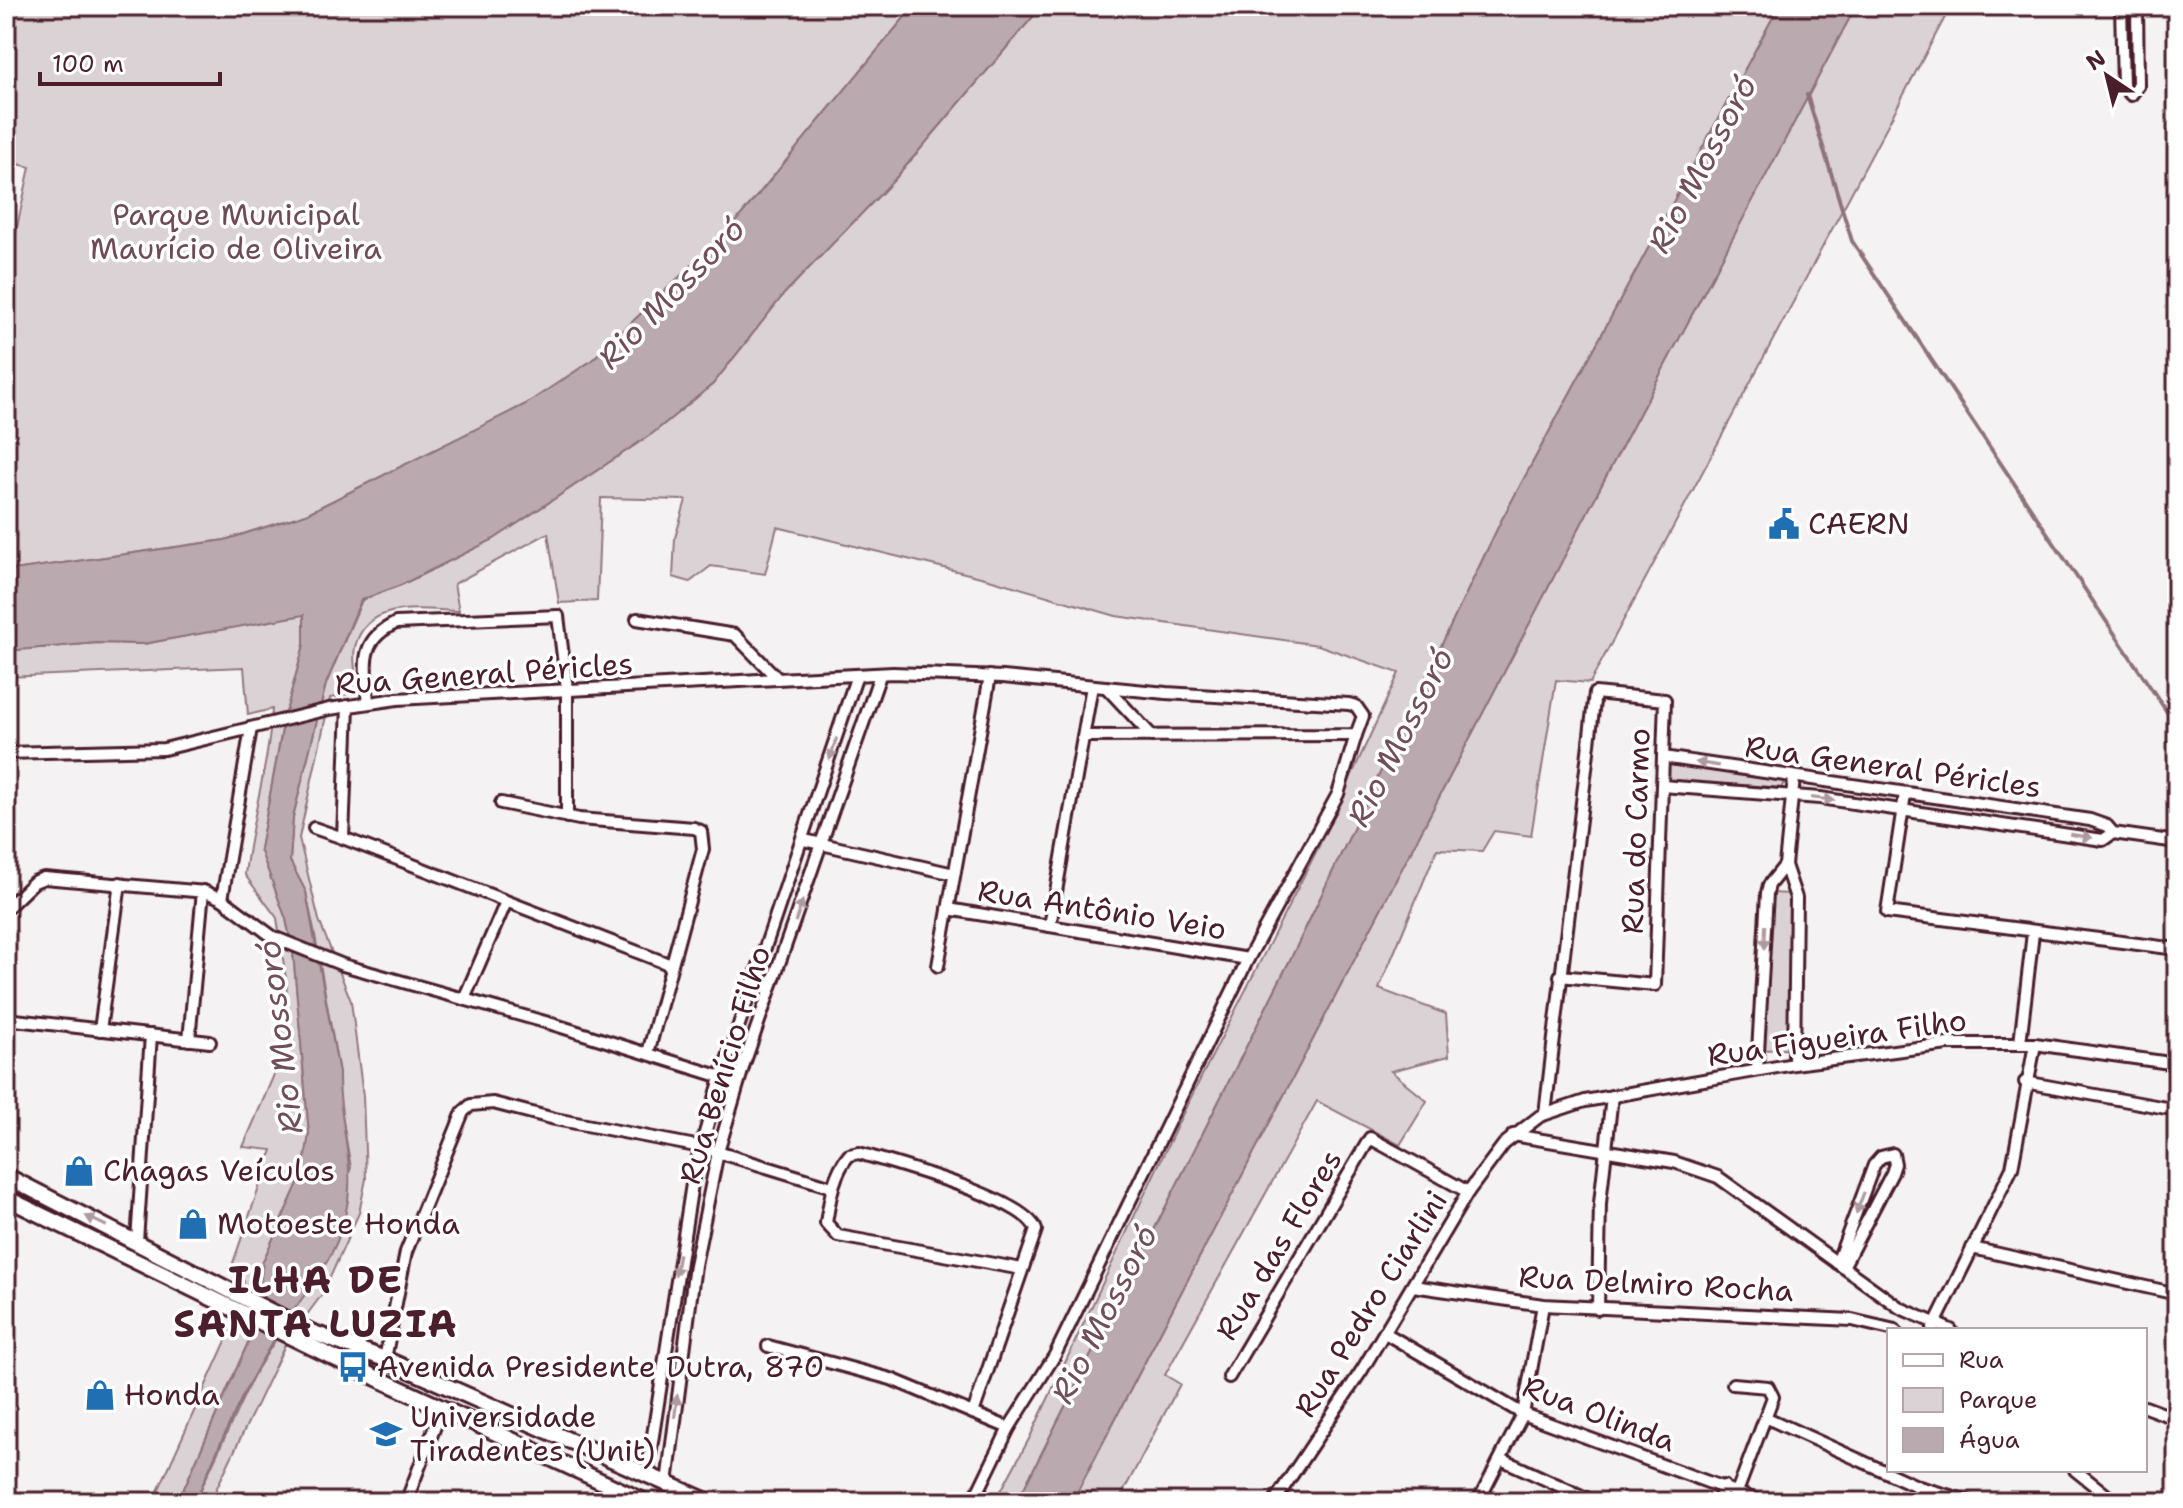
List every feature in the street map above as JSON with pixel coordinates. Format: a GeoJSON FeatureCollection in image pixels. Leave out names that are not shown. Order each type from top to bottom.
{"type":"FeatureCollection","features":[{"type":"Feature","properties":{"kind":"main road"},"geometry":{"type":"LineString","coordinates":[[6,1176],[137,1241],[236,1302]]}},
{"type":"Feature","properties":{"kind":"main road"},"geometry":{"type":"LineString","coordinates":[[34,1211],[43,1194]]}},
{"type":"Feature","properties":{"kind":"main road"},"geometry":{"type":"LineString","coordinates":[[6,1198],[308,1336],[442,1408],[645,1502]]}},
{"type":"Feature","properties":{"kind":"main road"},"geometry":{"type":"LineString","coordinates":[[308,1336],[385,1359],[709,1502]]}},
{"type":"Feature","properties":{"kind":"main road"},"geometry":{"type":"LineString","coordinates":[[536,1450],[546,1430]]}},
{"type":"Feature","properties":{"kind":"street"},"geometry":{"type":"LineString","coordinates":[[2121,6],[2123,86],[2131,95],[2138,86],[2137,6]]}},
{"type":"Feature","properties":{"kind":"street"},"geometry":{"type":"LineString","coordinates":[[368,703],[366,648],[375,636],[396,623],[558,616],[567,689],[567,817]]}},
{"type":"Feature","properties":{"kind":"street","name":"Rua General Péricles"},"geometry":{"type":"LineString","coordinates":[[637,619],[735,635],[778,679]]}},
{"type":"Feature","properties":{"kind":"street","name":"Rua General Péricles"},"geometry":{"type":"LineString","coordinates":[[6,753],[143,751],[368,703],[567,689],[857,675],[990,676],[1349,704],[1362,712],[1356,735]]}},
{"type":"Feature","properties":{"kind":"street","name":"Rua Benício Filho"},"geometry":{"type":"LineString","coordinates":[[647,1474],[682,1239],[701,1147],[721,1078],[804,840],[857,675]]}},
{"type":"Feature","properties":{"kind":"street","name":"Rua Benício Filho"},"geometry":{"type":"LineString","coordinates":[[667,1483],[699,1242],[718,1152],[738,1082],[880,675]]}},
{"type":"Feature","properties":{"kind":"street"},"geometry":{"type":"LineString","coordinates":[[938,966],[990,676]]}},
{"type":"Feature","properties":{"kind":"street"},"geometry":{"type":"LineString","coordinates":[[1050,926],[1092,686]]}},
{"type":"Feature","properties":{"kind":"street"},"geometry":{"type":"LineString","coordinates":[[1106,687],[1152,736]]}},
{"type":"Feature","properties":{"kind":"street","name":"Rua do Carmo"},"geometry":{"type":"LineString","coordinates":[[1545,1114],[1560,976],[1595,693],[1665,700],[1655,985],[1560,976]]}},
{"type":"Feature","properties":{"kind":"street"},"geometry":{"type":"LineString","coordinates":[[343,838],[348,706]]}},
{"type":"Feature","properties":{"kind":"street"},"geometry":{"type":"LineString","coordinates":[[222,899],[251,728]]}},
{"type":"Feature","properties":{"kind":"street"},"geometry":{"type":"LineString","coordinates":[[973,1502],[1009,1428],[1055,1355],[1248,959],[1338,794],[1356,735],[1085,736]]}},
{"type":"Feature","properties":{"kind":"street","name":"Rua General Péricles"},"geometry":{"type":"LineString","coordinates":[[1663,757],[2090,820],[2107,826],[2113,833],[2177,842]]}},
{"type":"Feature","properties":{"kind":"street"},"geometry":{"type":"LineString","coordinates":[[1794,778],[1785,865],[1796,898],[1794,1064]]}},
{"type":"Feature","properties":{"kind":"street","name":"Rua General Péricles"},"geometry":{"type":"LineString","coordinates":[[1662,786],[1793,796],[2103,840],[2113,833]]}},
{"type":"Feature","properties":{"kind":"street"},"geometry":{"type":"LineString","coordinates":[[1905,794],[1887,912],[2177,949]]}},
{"type":"Feature","properties":{"kind":"street"},"geometry":{"type":"LineString","coordinates":[[501,803],[567,817],[701,831],[703,849],[648,1053]]}},
{"type":"Feature","properties":{"kind":"street"},"geometry":{"type":"LineString","coordinates":[[314,828],[671,965]]}},
{"type":"Feature","properties":{"kind":"street","name":"Rua Antônio Veio"},"geometry":{"type":"LineString","coordinates":[[804,840],[954,874]]}},
{"type":"Feature","properties":{"kind":"street"},"geometry":{"type":"LineString","coordinates":[[1757,1070],[1767,893],[1775,875],[1785,865]]}},
{"type":"Feature","properties":{"kind":"street"},"geometry":{"type":"LineString","coordinates":[[6,909],[34,882],[57,877],[203,891],[222,899],[273,937],[343,965],[738,1082]]}},
{"type":"Feature","properties":{"kind":"street"},"geometry":{"type":"LineString","coordinates":[[100,1030],[120,883]]}},
{"type":"Feature","properties":{"kind":"street"},"geometry":{"type":"LineString","coordinates":[[189,1040],[203,891]]}},
{"type":"Feature","properties":{"kind":"street"},"geometry":{"type":"LineString","coordinates":[[464,999],[506,902]]}},
{"type":"Feature","properties":{"kind":"street","name":"Rua Antônio Veio"},"geometry":{"type":"LineString","coordinates":[[948,909],[1248,959]]}},
{"type":"Feature","properties":{"kind":"street"},"geometry":{"type":"LineString","coordinates":[[2020,1043],[2033,933]]}},
{"type":"Feature","properties":{"kind":"street"},"geometry":{"type":"LineString","coordinates":[[6,1019],[210,1042]]}},
{"type":"Feature","properties":{"kind":"street"},"geometry":{"type":"LineString","coordinates":[[137,1241],[151,1035]]}},
{"type":"Feature","properties":{"kind":"street","name":"Rua Figueira Filho"},"geometry":{"type":"LineString","coordinates":[[1513,1135],[1561,1107],[1757,1070],[1908,1048],[2020,1043],[2177,1064]]}},
{"type":"Feature","properties":{"kind":"street"},"geometry":{"type":"LineString","coordinates":[[1513,1135],[1674,1162],[1718,1177],[1900,1308],[1933,1327],[2012,1168],[2025,1082],[2035,1044]]}},
{"type":"Feature","properties":{"kind":"street"},"geometry":{"type":"LineString","coordinates":[[2025,1082],[2177,1110]]}},
{"type":"Feature","properties":{"kind":"street"},"geometry":{"type":"LineString","coordinates":[[1598,1309],[1600,1203],[1612,1096]]}},
{"type":"Feature","properties":{"kind":"street"},"geometry":{"type":"LineString","coordinates":[[385,1359],[406,1252],[463,1112],[471,1105],[493,1103],[555,1119],[701,1147],[832,1187]]}},
{"type":"Feature","properties":{"kind":"street","name":"Rua Pedro Ciarlini"},"geometry":{"type":"LineString","coordinates":[[1274,1502],[1385,1333],[1468,1192],[1513,1135]]}},
{"type":"Feature","properties":{"kind":"street","name":"Rua das Flores"},"geometry":{"type":"LineString","coordinates":[[1229,1377],[1370,1138],[1468,1192]]}},
{"type":"Feature","properties":{"kind":"street"},"geometry":{"type":"LineString","coordinates":[[973,1413],[1022,1269],[1035,1226],[1023,1214],[946,1179],[859,1153],[849,1155],[845,1160],[832,1187],[826,1223],[832,1233],[1022,1269]]}},
{"type":"Feature","properties":{"kind":"street"},"geometry":{"type":"LineString","coordinates":[[1893,1154],[1895,1164],[1892,1173],[1840,1265],[1874,1165],[1881,1157],[1893,1154]]}},
{"type":"Feature","properties":{"kind":"street"},"geometry":{"type":"LineString","coordinates":[[682,1239],[699,1242]]}},
{"type":"Feature","properties":{"kind":"street"},"geometry":{"type":"LineString","coordinates":[[1972,1248],[2177,1294]]}},
{"type":"Feature","properties":{"kind":"street","name":"Rua Delmiro Rocha"},"geometry":{"type":"LineString","coordinates":[[1413,1286],[1543,1305],[1852,1320],[1887,1328]]}},
{"type":"Feature","properties":{"kind":"street"},"geometry":{"type":"LineString","coordinates":[[1478,1502],[1523,1414],[1543,1305]]}},
{"type":"Feature","properties":{"kind":"street","name":"Rua Olinda"},"geometry":{"type":"LineString","coordinates":[[1385,1333],[1523,1414],[1762,1502]]}},
{"type":"Feature","properties":{"kind":"street"},"geometry":{"type":"LineString","coordinates":[[768,1346],[891,1379],[1009,1428]]}},
{"type":"Feature","properties":{"kind":"street"},"geometry":{"type":"LineString","coordinates":[[662,1374],[680,1376]]}},
{"type":"Feature","properties":{"kind":"street"},"geometry":{"type":"LineString","coordinates":[[1733,1384],[1768,1387],[1773,1397],[1737,1492]]}},
{"type":"Feature","properties":{"kind":"street"},"geometry":{"type":"LineString","coordinates":[[406,1502],[442,1408]]}},
{"type":"Feature","properties":{"kind":"street"},"geometry":{"type":"LineString","coordinates":[[2147,1408],[2177,1419]]}},
{"type":"Feature","properties":{"kind":"street"},"geometry":{"type":"LineString","coordinates":[[1767,1418],[1919,1487],[1971,1502]]}},
{"type":"Feature","properties":{"kind":"street"},"geometry":{"type":"LineString","coordinates":[[1501,1459],[1595,1502]]}},
{"type":"Feature","properties":{"kind":"street"},"geometry":{"type":"LineString","coordinates":[[2078,1472],[2115,1502]]}},
{"type":"Feature","properties":{"kind":"street"},"geometry":{"type":"LineString","coordinates":[[1718,1502],[1724,1486]]}},
{"type":"Feature","properties":{"kind":"green space","name":"Parque Municipal Maurício de Oliveira"},"geometry":{"type":"Polygon","coordinates":[[[6,6],[914,6],[728,231],[591,361],[526,404],[306,514],[225,540],[6,571],[6,278],[30,167],[6,161],[6,6]]]}},
{"type":"Feature","properties":{"kind":"green space"},"geometry":{"type":"Polygon","coordinates":[[[1042,6],[1779,6],[1501,521],[1297,946],[1017,1502],[995,1502],[1029,1439],[1184,1111],[1318,848],[1399,673],[1318,645],[1116,616],[989,579],[777,527],[765,574],[711,566],[690,582],[673,577],[675,538],[686,500],[601,498],[597,601],[559,603],[548,533],[454,584],[459,611],[413,609],[383,614],[371,621],[361,632],[355,647],[357,692],[330,698],[299,838],[319,920],[351,1001],[363,1096],[366,1179],[359,1213],[323,1293],[286,1343],[210,1502],[195,1502],[253,1376],[294,1310],[351,1168],[339,1099],[339,1073],[315,935],[306,892],[290,861],[293,817],[326,684],[362,600],[401,585],[494,539],[653,433],[713,384],[784,294],[894,180],[1042,6]]]}},
{"type":"Feature","properties":{"kind":"green space"},"geometry":{"type":"Polygon","coordinates":[[[1856,6],[1951,6],[1590,683],[1556,680],[1531,836],[1494,831],[1482,851],[1437,849],[1379,989],[1446,1014],[1449,1056],[1391,1071],[1427,1101],[1400,1145],[1317,1101],[1165,1375],[1180,1384],[1118,1502],[1072,1502],[1611,467],[1856,6]]]}},
{"type":"Feature","properties":{"kind":"green space"},"geometry":{"type":"Polygon","coordinates":[[[304,614],[304,645],[284,719],[260,849],[286,919],[293,952],[309,1134],[304,1172],[263,1261],[254,1329],[178,1502],[153,1502],[230,1332],[244,1282],[233,1263],[272,1150],[243,1147],[276,1070],[287,986],[277,918],[245,875],[272,709],[248,715],[244,667],[6,677],[6,651],[97,643],[144,644],[304,614]]]}},
{"type":"Feature","properties":{"kind":"green space"},"geometry":{"type":"Polygon","coordinates":[[[1667,763],[1784,782],[1780,791],[1668,780],[1667,763]]]}},
{"type":"Feature","properties":{"kind":"green space"},"geometry":{"type":"Polygon","coordinates":[[[1767,893],[1792,894],[1787,1049],[1763,1050],[1767,893]]]}},
{"type":"Feature","properties":{"kind":"water","name":"Rio Mossoró"},"geometry":{"type":"Polygon","coordinates":[[[914,6],[1042,6],[894,180],[784,294],[713,384],[653,433],[494,539],[401,585],[361,600],[326,684],[293,817],[290,861],[306,892],[339,1073],[349,1168],[344,1221],[320,1274],[252,1377],[195,1502],[178,1502],[254,1329],[263,1261],[303,1172],[309,1134],[293,952],[286,919],[260,849],[284,719],[304,645],[304,615],[143,644],[97,643],[6,651],[6,571],[225,540],[306,514],[526,404],[591,361],[728,231],[914,6]]]}},
{"type":"Feature","properties":{"kind":"water","name":"Rio Mossoró"},"geometry":{"type":"Polygon","coordinates":[[[1779,6],[1856,6],[1611,467],[1072,1502],[1017,1502],[1297,946],[1501,521],[1779,6]]]}},
{"type":"Feature","properties":{"kind":"waterway"},"geometry":{"type":"LineString","coordinates":[[1807,95],[1852,241],[2177,727]]}},
{"type":"Feature","properties":{"kind":"place","name":"CAERN"},"geometry":{"type":"Point","coordinates":[1784,524]}},
{"type":"Feature","properties":{"kind":"place","name":"Chagas Veículos"},"geometry":{"type":"Point","coordinates":[79,1171]}},
{"type":"Feature","properties":{"kind":"place","name":"Motoeste Honda"},"geometry":{"type":"Point","coordinates":[193,1224]}},
{"type":"Feature","properties":{"kind":"place","name":"Avenida Presidente Dutra, 870"},"geometry":{"type":"Point","coordinates":[353,1367]}},
{"type":"Feature","properties":{"kind":"place","name":"Honda"},"geometry":{"type":"Point","coordinates":[100,1395]}},
{"type":"Feature","properties":{"kind":"place","name":"Universidade Tiradentes (Unit)"},"geometry":{"type":"Point","coordinates":[386,1434]}},
{"type":"Feature","properties":{"kind":"district","name":"ILHA DE SANTA LUZIA"},"geometry":{"type":"Point","coordinates":[316,1302]}}]}
